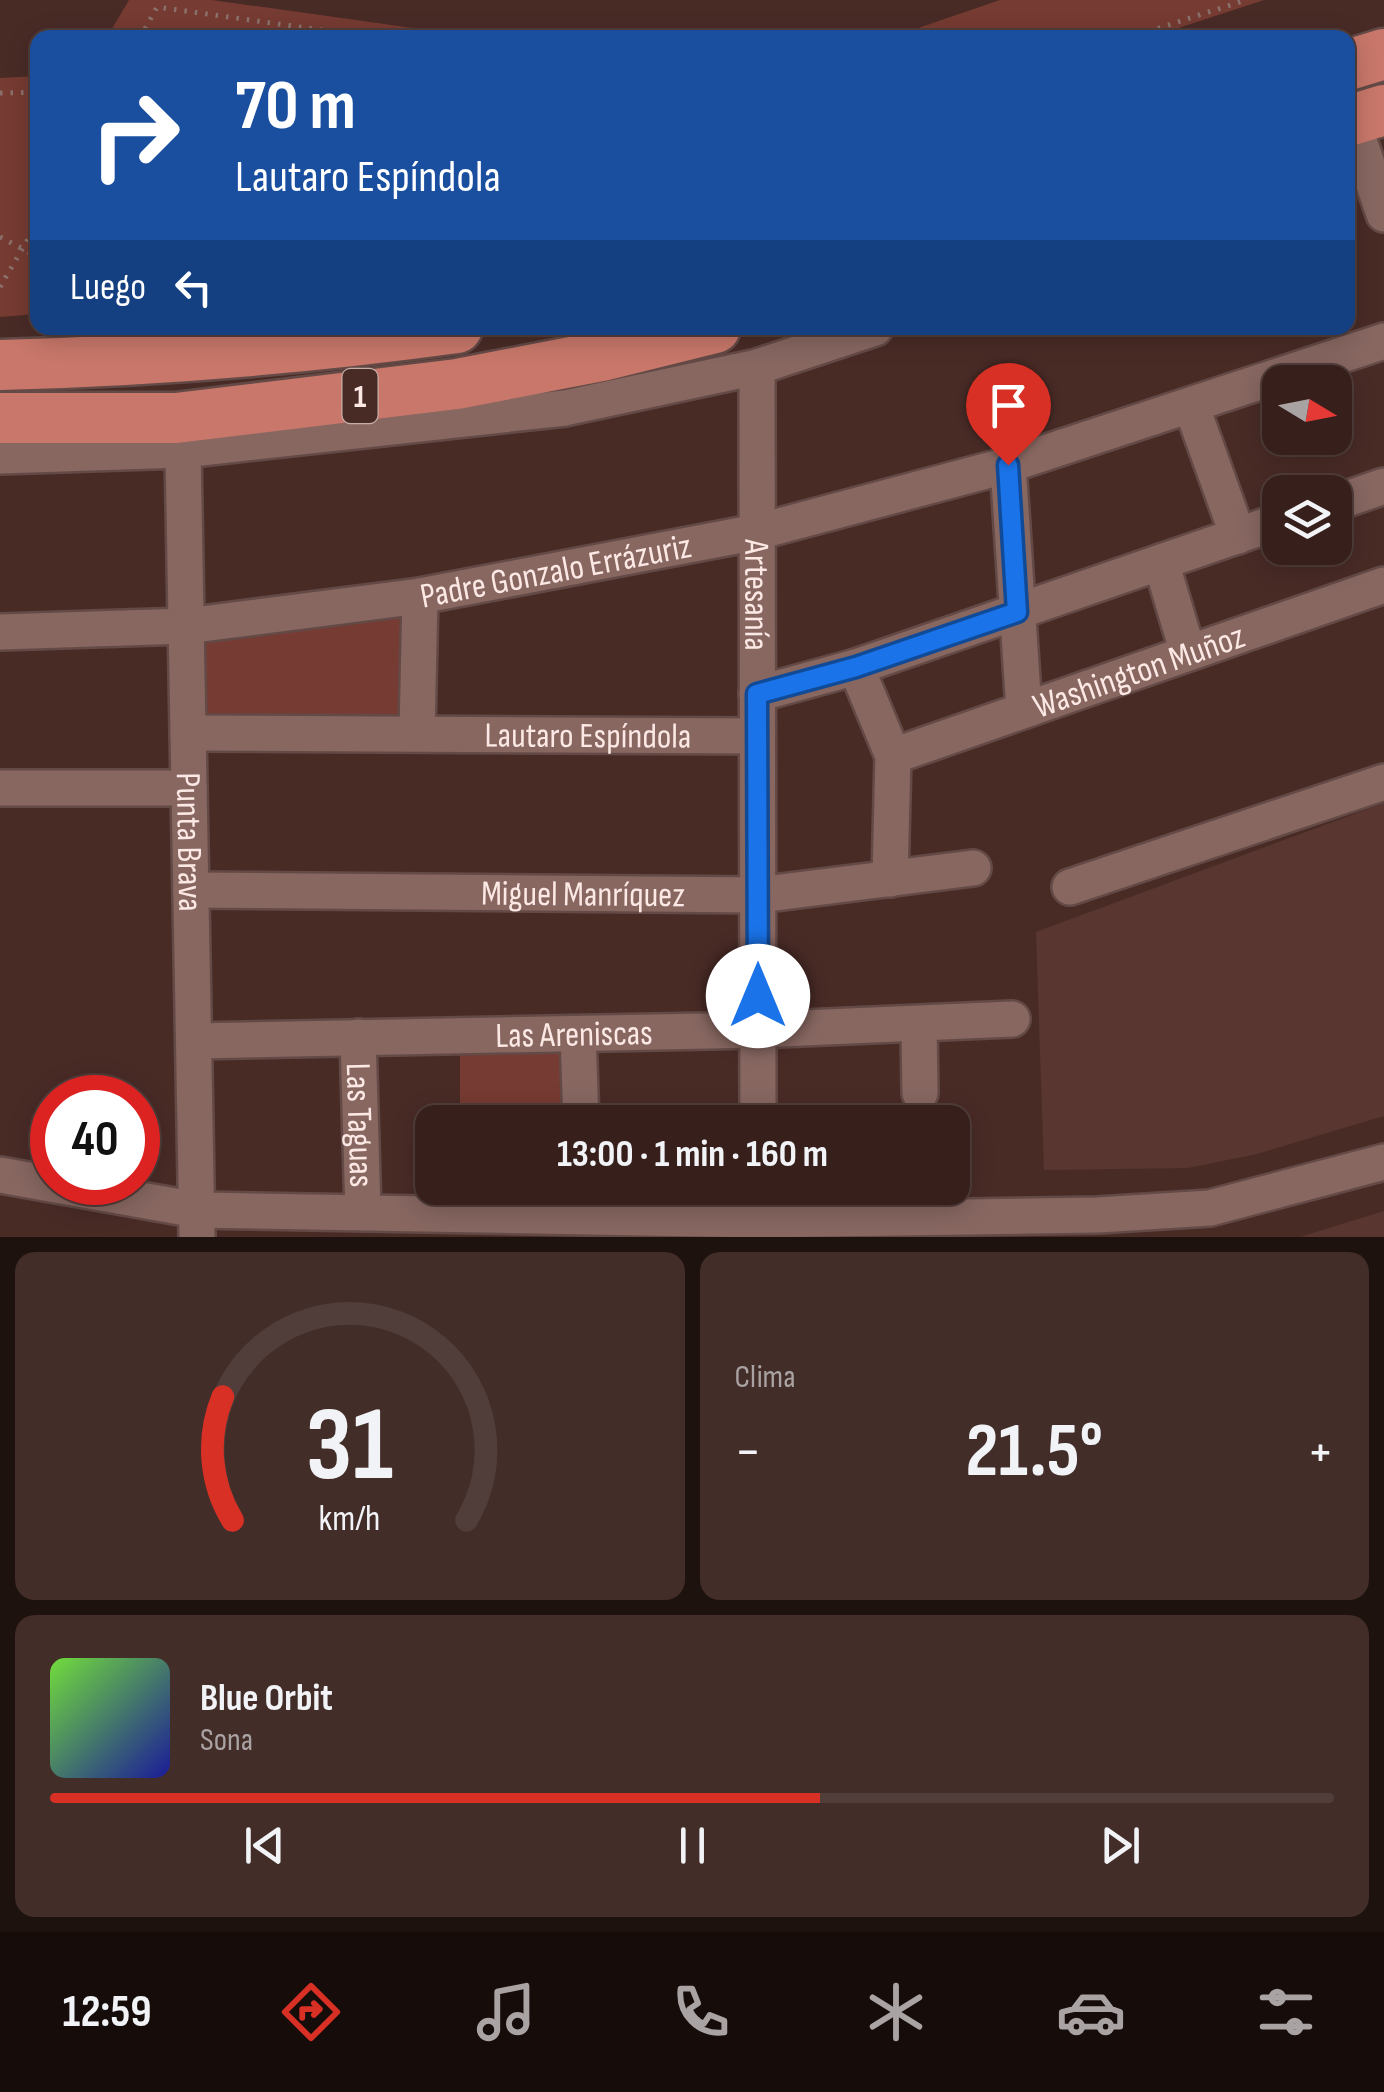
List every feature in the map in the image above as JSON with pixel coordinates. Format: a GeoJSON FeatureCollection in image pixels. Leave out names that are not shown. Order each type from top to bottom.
{"type":"FeatureCollection","features":[{"type":"Feature","properties":{"kind":"highway"},"geometry":{"type":"LineString","coordinates":[[1355,64],[1384,54]]}},
{"type":"Feature","properties":{"kind":"highway","name":"1"},"geometry":{"type":"LineString","coordinates":[[0,365],[168,360],[404,335]]}},
{"type":"Feature","properties":{"kind":"highway","name":"1"},"geometry":{"type":"LineString","coordinates":[[0,418],[176,418],[457,384],[687,335]]}},
{"type":"Feature","properties":{"kind":"street"},"geometry":{"type":"LineString","coordinates":[[1364,130],[1384,214]]}},
{"type":"Feature","properties":{"kind":"street"},"geometry":{"type":"LineString","coordinates":[[0,456],[182,450],[564,408],[757,367],[854,335]]}},
{"type":"Feature","properties":{"kind":"street","name":"Padre Gonzalo Errázuriz"},"geometry":{"type":"LineString","coordinates":[[0,632],[186,626],[420,596],[757,532],[1008,465],[1384,342]]}},
{"type":"Feature","properties":{"kind":"street","name":"Artesanía"},"geometry":{"type":"LineString","coordinates":[[757,367],[758,1105]]}},
{"type":"Feature","properties":{"kind":"street"},"geometry":{"type":"LineString","coordinates":[[1191,405],[1238,536]]}},
{"type":"Feature","properties":{"kind":"street","name":"Punta Brava"},"geometry":{"type":"LineString","coordinates":[[182,450],[198,1224]]}},
{"type":"Feature","properties":{"kind":"street"},"geometry":{"type":"LineString","coordinates":[[1008,465],[1024,710]]}},
{"type":"Feature","properties":{"kind":"street"},"geometry":{"type":"LineString","coordinates":[[1352,496],[1384,486]]}},
{"type":"Feature","properties":{"kind":"street"},"geometry":{"type":"LineString","coordinates":[[757,694],[856,667],[1262,528]]}},
{"type":"Feature","properties":{"kind":"street"},"geometry":{"type":"LineString","coordinates":[[1161,562],[1188,653]]}},
{"type":"Feature","properties":{"kind":"street","name":"Washington Muñoz"},"geometry":{"type":"LineString","coordinates":[[893,756],[1384,586]]}},
{"type":"Feature","properties":{"kind":"street"},"geometry":{"type":"LineString","coordinates":[[416,733],[420,596]]}},
{"type":"Feature","properties":{"kind":"street"},"geometry":{"type":"LineString","coordinates":[[856,667],[893,756],[890,879]]}},
{"type":"Feature","properties":{"kind":"street","name":"Lautaro Espíndola"},"geometry":{"type":"LineString","coordinates":[[188,733],[757,736]]}},
{"type":"Feature","properties":{"kind":"street"},"geometry":{"type":"LineString","coordinates":[[1070,887],[1384,782]]}},
{"type":"Feature","properties":{"kind":"street"},"geometry":{"type":"LineString","coordinates":[[0,788],[189,788]]}},
{"type":"Feature","properties":{"kind":"street","name":"Miguel Manríquez"},"geometry":{"type":"LineString","coordinates":[[191,890],[758,895],[972,868]]}},
{"type":"Feature","properties":{"kind":"street","name":"Las Areniscas"},"geometry":{"type":"LineString","coordinates":[[194,1041],[758,1030],[1012,1019]]}},
{"type":"Feature","properties":{"kind":"street"},"geometry":{"type":"LineString","coordinates":[[919,1025],[920,1093]]}},
{"type":"Feature","properties":{"kind":"street"},"geometry":{"type":"LineString","coordinates":[[578,1034],[580,1105]]}},
{"type":"Feature","properties":{"kind":"street","name":"Las Taguas"},"geometry":{"type":"LineString","coordinates":[[358,1037],[364,1213]]}},
{"type":"Feature","properties":{"kind":"street"},"geometry":{"type":"LineString","coordinates":[[623,1205],[758,1215],[1177,1211],[1255,1199],[1384,1162]]}},
{"type":"Feature","properties":{"kind":"street"},"geometry":{"type":"LineString","coordinates":[[0,1175],[198,1224],[523,1205]]}},
{"type":"Feature","properties":{"kind":"path"},"geometry":{"type":"LineString","coordinates":[[1153,30],[1246,0]]}},
{"type":"Feature","properties":{"kind":"path"},"geometry":{"type":"LineString","coordinates":[[144,30],[157,7],[321,30]]}},
{"type":"Feature","properties":{"kind":"path"},"geometry":{"type":"LineString","coordinates":[[0,93],[30,92]]}},
{"type":"Feature","properties":{"kind":"path"},"geometry":{"type":"LineString","coordinates":[[0,287],[30,236]]}},
{"type":"Feature","properties":{"kind":"path"},"geometry":{"type":"LineString","coordinates":[[0,237],[30,253]]}},
{"type":"Feature","properties":{"kind":"shaded area"},"geometry":{"type":"Polygon","coordinates":[[[129,0],[212,0],[427,30],[111,30],[129,0]]]}},
{"type":"Feature","properties":{"kind":"shaded area"},"geometry":{"type":"Polygon","coordinates":[[[1000,0],[1264,0],[1172,30],[912,30],[1000,0]]]}},
{"type":"Feature","properties":{"kind":"shaded area"},"geometry":{"type":"Polygon","coordinates":[[[30,76],[30,315],[0,317],[0,78],[30,76]]]}},
{"type":"Feature","properties":{"kind":"shaded area"},"geometry":{"type":"Polygon","coordinates":[[[420,596],[417,733],[188,733],[186,626],[420,596]]]}},
{"type":"Feature","properties":{"kind":"shaded area"},"geometry":{"type":"Polygon","coordinates":[[[1384,803],[1384,1116],[1257,1154],[1188,1168],[1044,1170],[1036,932],[1384,803]]]}},
{"type":"Feature","properties":{"kind":"shaded area"},"geometry":{"type":"Polygon","coordinates":[[[460,1052],[566,1053],[566,1105],[460,1105],[460,1052]]]}},
{"type":"Feature","properties":{"kind":"shaded area"},"geometry":{"type":"Polygon","coordinates":[[[1384,1211],[1384,1237],[1300,1237],[1384,1211]]]}},
{"type":"Feature","properties":{"kind":"route"},"geometry":{"type":"LineString","coordinates":[[758,996],[757,694],[856,667],[1017,612],[1008,465]]}}]}
